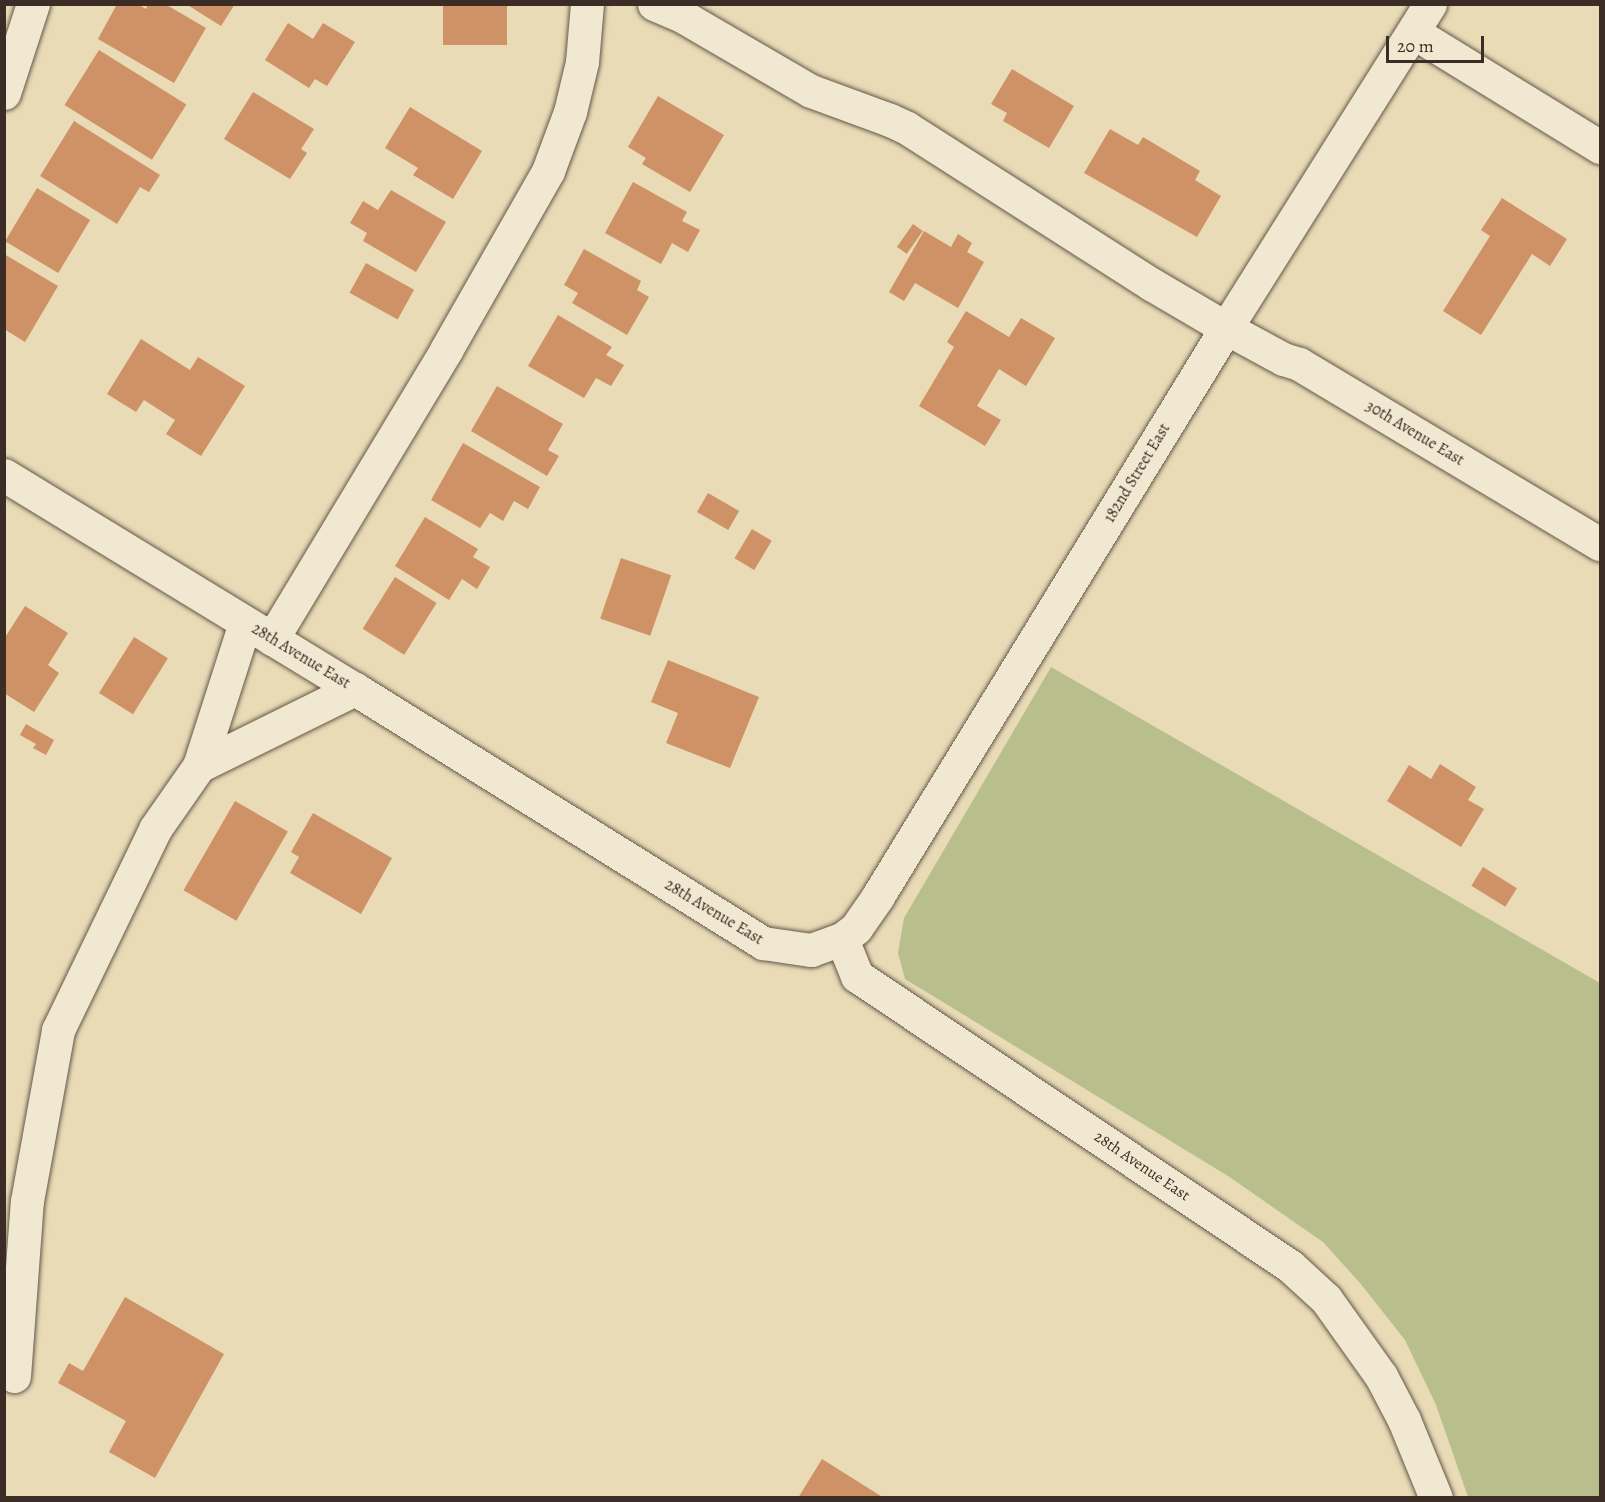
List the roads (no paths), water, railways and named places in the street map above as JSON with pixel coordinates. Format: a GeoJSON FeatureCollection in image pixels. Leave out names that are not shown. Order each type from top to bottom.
{"type":"FeatureCollection","features":[{"type":"Feature","properties":{"kind":"street"},"geometry":{"type":"LineString","coordinates":[[4,93],[33,4]]}},
{"type":"Feature","properties":{"kind":"street"},"geometry":{"type":"LineString","coordinates":[[272,639],[446,350],[548,171],[570,112],[582,62],[587,4]]}},
{"type":"Feature","properties":{"kind":"street","name":"30th Avenue East"},"geometry":{"type":"LineString","coordinates":[[654,4],[682,16],[811,91],[907,128],[1032,210],[1226,328],[1283,359],[1299,364],[1600,544]]}},
{"type":"Feature","properties":{"kind":"street","name":"182nd Street East"},"geometry":{"type":"LineString","coordinates":[[842,939],[856,928],[878,896],[1226,328],[1430,4]]}},
{"type":"Feature","properties":{"kind":"street"},"geometry":{"type":"LineString","coordinates":[[1413,32],[1600,147]]}},
{"type":"Feature","properties":{"kind":"street","name":"28th Avenue East"},"geometry":{"type":"LineString","coordinates":[[4,475],[355,689],[762,943],[812,950],[842,939],[857,976],[1298,1272],[1326,1299],[1381,1376],[1404,1420],[1436,1497]]}},
{"type":"Feature","properties":{"kind":"street"},"geometry":{"type":"LineString","coordinates":[[14,1376],[27,1201],[58,1030],[155,829],[199,766],[244,623]]}},
{"type":"Feature","properties":{"kind":"street"},"geometry":{"type":"LineString","coordinates":[[199,766],[355,689]]}}]}
